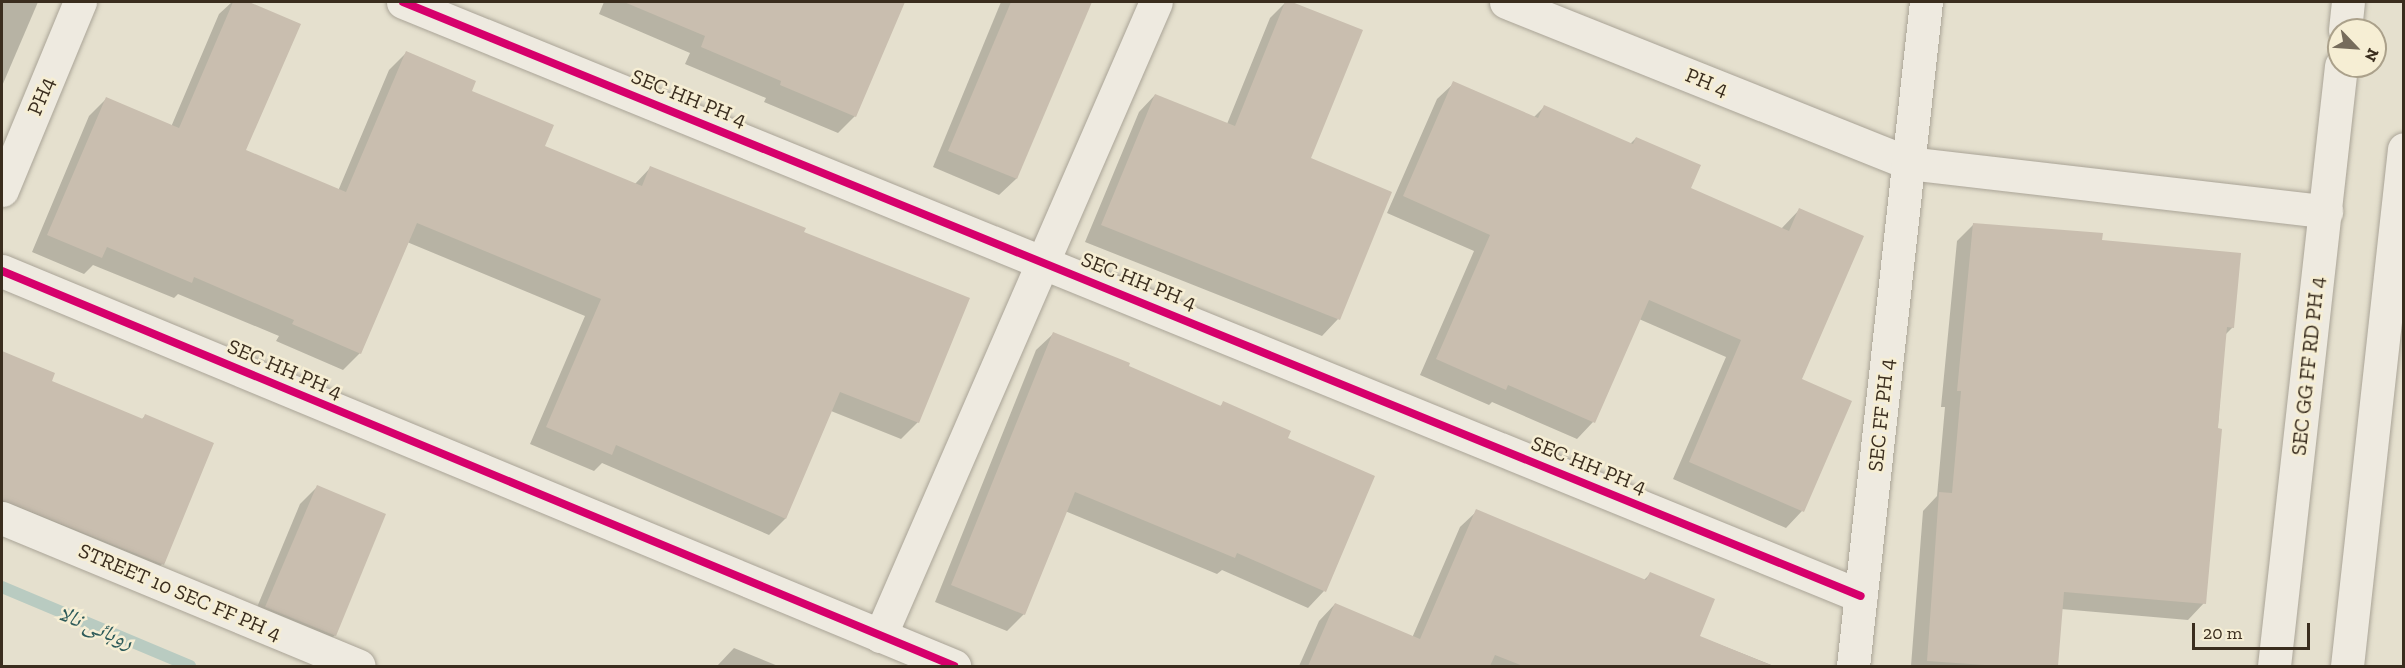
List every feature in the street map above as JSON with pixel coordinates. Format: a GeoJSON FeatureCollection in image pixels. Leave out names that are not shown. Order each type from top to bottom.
{"type":"FeatureCollection","features":[{"type":"Feature","properties":{"kind":"street","name":"PH4"},"geometry":{"type":"LineString","coordinates":[[2,190],[80,2]]}},
{"type":"Feature","properties":{"kind":"street","name":"SEC HH PH 4"},"geometry":{"type":"LineString","coordinates":[[403,2],[1861,596]]}},
{"type":"Feature","properties":{"kind":"street"},"geometry":{"type":"LineString","coordinates":[[880,636],[1155,2]]}},
{"type":"Feature","properties":{"kind":"street","name":"PH 4"},"geometry":{"type":"LineString","coordinates":[[1506,2],[1908,163]]}},
{"type":"Feature","properties":{"kind":"street","name":"SEC FF PH 4"},"geometry":{"type":"LineString","coordinates":[[1853,666],[1926,2]]}},
{"type":"Feature","properties":{"kind":"street"},"geometry":{"type":"LineString","coordinates":[[2346,18],[2348,2]]}},
{"type":"Feature","properties":{"kind":"street","name":"SEC GG FF RD PH 4"},"geometry":{"type":"LineString","coordinates":[[2274,666],[2340,78]]}},
{"type":"Feature","properties":{"kind":"street"},"geometry":{"type":"LineString","coordinates":[[2347,666],[2403,149]]}},
{"type":"Feature","properties":{"kind":"street"},"geometry":{"type":"LineString","coordinates":[[1908,163],[2326,211]]}},
{"type":"Feature","properties":{"kind":"street","name":"SEC HH PH 4"},"geometry":{"type":"LineString","coordinates":[[2,271],[954,666]]}},
{"type":"Feature","properties":{"kind":"street","name":"STREET 10 SEC FF PH 4"},"geometry":{"type":"LineString","coordinates":[[2,518],[359,666]]}},
{"type":"Feature","properties":{"kind":"building"},"geometry":{"type":"Polygon","coordinates":[[[233,2],[249,2],[301,24],[246,150],[346,192],[406,51],[476,81],[472,91],[554,125],[545,146],[642,186],[650,166],[806,228],[804,232],[970,298],[919,423],[840,392],[786,519],[616,445],[612,455],[546,427],[601,299],[417,223],[361,354],[292,324],[294,320],[194,277],[192,283],[107,247],[102,258],[47,235],[106,97],[179,128],[233,2]]]}},
{"type":"Feature","properties":{"kind":"building"},"geometry":{"type":"Polygon","coordinates":[[[624,2],[905,2],[856,117],[780,85],[781,81],[701,47],[705,36],[624,2]]]}},
{"type":"Feature","properties":{"kind":"building"},"geometry":{"type":"Polygon","coordinates":[[[1011,2],[1092,2],[1017,179],[948,151],[1011,2]]]}},
{"type":"Feature","properties":{"kind":"building"},"geometry":{"type":"Polygon","coordinates":[[[1285,2],[1292,2],[1363,30],[1311,158],[1392,192],[1340,320],[1101,225],[1155,94],[1235,126],[1285,2]]]}},
{"type":"Feature","properties":{"kind":"building"},"geometry":{"type":"Polygon","coordinates":[[[1453,81],[1538,118],[1544,105],[1633,144],[1636,137],[1701,165],[1691,188],[1789,231],[1799,208],[1864,236],[1802,379],[1852,401],[1804,512],[1689,462],[1741,340],[1649,300],[1595,423],[1508,385],[1506,390],[1436,359],[1490,235],[1403,196],[1453,81]]]}},
{"type":"Feature","properties":{"kind":"building"},"geometry":{"type":"Polygon","coordinates":[[[1973,223],[2103,233],[2102,240],[2241,253],[2234,328],[2227,327],[2218,428],[2222,429],[2206,604],[2064,592],[2058,666],[1999,666],[1927,661],[1939,492],[1952,493],[1961,391],[1957,391],[1973,223]]]}},
{"type":"Feature","properties":{"kind":"building"},"geometry":{"type":"Polygon","coordinates":[[[1053,332],[1130,363],[1129,366],[1221,406],[1223,401],[1291,431],[1288,438],[1375,476],[1326,592],[1237,553],[1235,558],[1075,492],[1025,615],[951,585],[1053,332]]]}},
{"type":"Feature","properties":{"kind":"building"},"geometry":{"type":"Polygon","coordinates":[[[2,351],[55,373],[52,381],[143,419],[145,414],[214,443],[164,565],[2,500],[2,351]]]}},
{"type":"Feature","properties":{"kind":"building"},"geometry":{"type":"Polygon","coordinates":[[[317,485],[386,514],[336,636],[265,607],[317,485]]]}},
{"type":"Feature","properties":{"kind":"building"},"geometry":{"type":"Polygon","coordinates":[[[1476,509],[1646,580],[1650,572],[1715,599],[1700,636],[1773,666],[1523,666],[1495,655],[1490,666],[1308,666],[1335,603],[1420,639],[1476,509]]]}},
{"type":"Feature","properties":{"kind":"waterway","name":"روہائی نالا"},"geometry":{"type":"LineString","coordinates":[[2,587],[190,666]]}},
{"type":"Feature","properties":{"kind":"cycle path"},"geometry":{"type":"LineString","coordinates":[[403,2],[1861,596]]}},
{"type":"Feature","properties":{"kind":"cycle path"},"geometry":{"type":"LineString","coordinates":[[2,271],[954,666]]}}]}
